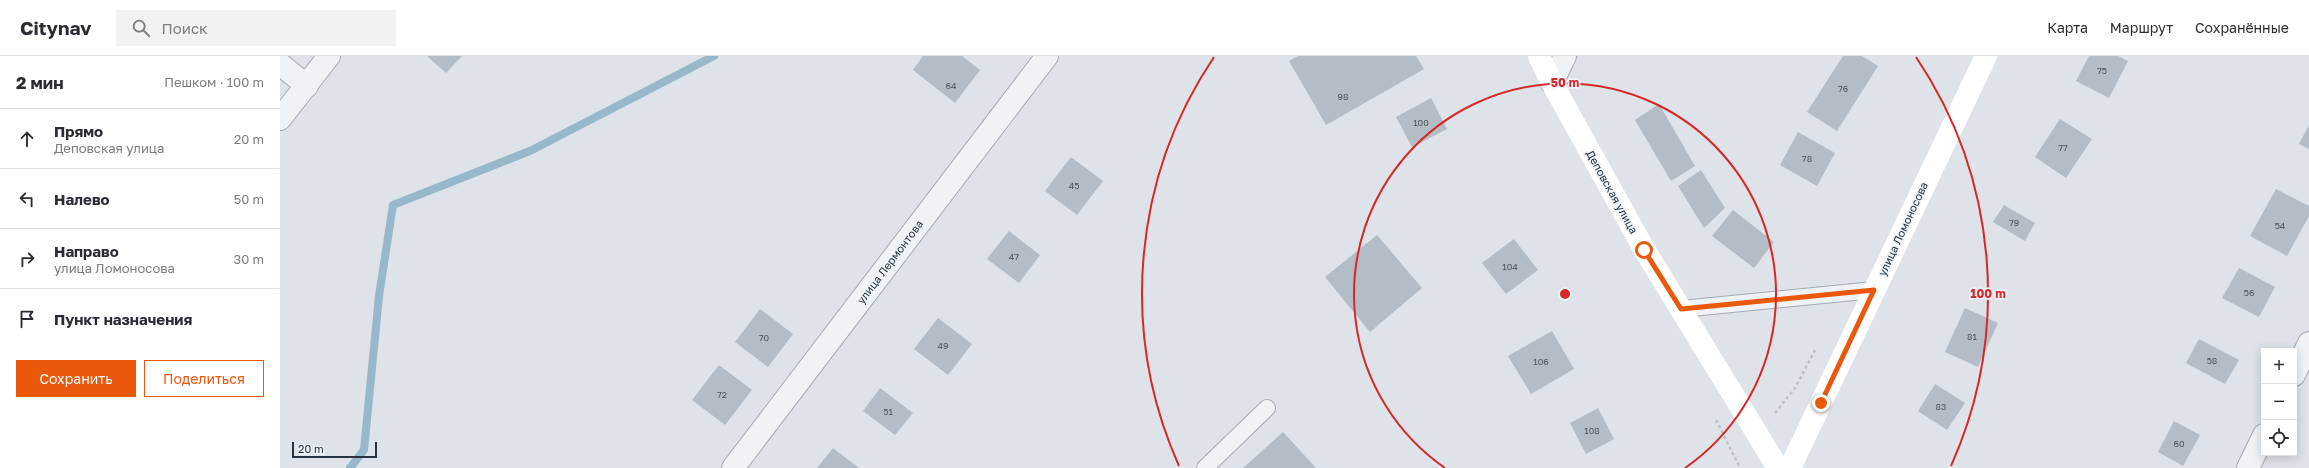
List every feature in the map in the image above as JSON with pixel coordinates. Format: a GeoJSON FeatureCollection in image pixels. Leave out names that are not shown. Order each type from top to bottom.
{"type":"FeatureCollection","features":[{"type":"Feature","properties":{"kind":"street"},"geometry":{"type":"LineString","coordinates":[[280,119],[329,56]]}},
{"type":"Feature","properties":{"kind":"street","name":"улица Лермонтова"},"geometry":{"type":"LineString","coordinates":[[733,468],[1047,56]]}},
{"type":"Feature","properties":{"kind":"street","name":"Деповская улица"},"geometry":{"type":"LineString","coordinates":[[1539,56],[1552,83],[1644,250],[1778,468]]}},
{"type":"Feature","properties":{"kind":"street"},"geometry":{"type":"LineString","coordinates":[[1552,83],[1565,56]]}},
{"type":"Feature","properties":{"kind":"street","name":"улица Ломоносова"},"geometry":{"type":"LineString","coordinates":[[1790,468],[1986,56]]}},
{"type":"Feature","properties":{"kind":"street"},"geometry":{"type":"LineString","coordinates":[[280,64],[307,86]]}},
{"type":"Feature","properties":{"kind":"street"},"geometry":{"type":"LineString","coordinates":[[2297,369],[2309,343]]}},
{"type":"Feature","properties":{"kind":"street"},"geometry":{"type":"LineString","coordinates":[[2248,468],[2261,441]]}},
{"type":"Feature","properties":{"kind":"lane"},"geometry":{"type":"LineString","coordinates":[[1681,309],[1874,290]]}},
{"type":"Feature","properties":{"kind":"lane"},"geometry":{"type":"LineString","coordinates":[[1205,468],[1267,408]]}},
{"type":"Feature","properties":{"kind":"path"},"geometry":{"type":"LineString","coordinates":[[1770,419],[1795,388],[1817,346]]}},
{"type":"Feature","properties":{"kind":"building"},"geometry":{"type":"Polygon","coordinates":[[[427,56],[462,56],[446,73],[427,56]]]}},
{"type":"Feature","properties":{"kind":"building"},"geometry":{"type":"Polygon","coordinates":[[[923,56],[962,56],[980,70],[955,103],[913,70],[923,56]]]}},
{"type":"Feature","properties":{"kind":"building"},"geometry":{"type":"Polygon","coordinates":[[[1298,56],[1416,56],[1424,69],[1326,125],[1289,61],[1298,56]]]}},
{"type":"Feature","properties":{"kind":"building"},"geometry":{"type":"Polygon","coordinates":[[[1843,56],[1862,56],[1878,66],[1837,131],[1807,112],[1843,56]]]}},
{"type":"Feature","properties":{"kind":"building"},"geometry":{"type":"Polygon","coordinates":[[[2089,56],[2118,56],[2128,61],[2109,98],[2076,81],[2089,56]]]}},
{"type":"Feature","properties":{"kind":"building"},"geometry":{"type":"Polygon","coordinates":[[[1431,98],[1447,129],[1412,147],[1396,117],[1431,98]]]}},
{"type":"Feature","properties":{"kind":"building"},"geometry":{"type":"Polygon","coordinates":[[[1659,104],[1695,166],[1671,181],[1635,120],[1659,104]]]}},
{"type":"Feature","properties":{"kind":"building"},"geometry":{"type":"Polygon","coordinates":[[[2060,119],[2092,139],[2066,178],[2035,157],[2060,119]]]}},
{"type":"Feature","properties":{"kind":"building"},"geometry":{"type":"Polygon","coordinates":[[[2309,125],[2309,149],[2299,144],[2309,125]]]}},
{"type":"Feature","properties":{"kind":"building"},"geometry":{"type":"Polygon","coordinates":[[[1798,132],[1835,153],[1817,186],[1780,165],[1798,132]]]}},
{"type":"Feature","properties":{"kind":"building"},"geometry":{"type":"Polygon","coordinates":[[[1071,157],[1103,181],[1077,215],[1045,191],[1071,157]]]}},
{"type":"Feature","properties":{"kind":"building"},"geometry":{"type":"Polygon","coordinates":[[[1701,170],[1725,208],[1704,228],[1678,186],[1701,170]]]}},
{"type":"Feature","properties":{"kind":"building"},"geometry":{"type":"Polygon","coordinates":[[[2276,189],[2309,206],[2309,216],[2287,256],[2250,236],[2276,189]]]}},
{"type":"Feature","properties":{"kind":"building"},"geometry":{"type":"Polygon","coordinates":[[[2004,205],[2035,223],[2025,241],[1993,222],[2004,205]]]}},
{"type":"Feature","properties":{"kind":"building"},"geometry":{"type":"Polygon","coordinates":[[[1733,210],[1774,242],[1754,268],[1712,236],[1733,210]]]}},
{"type":"Feature","properties":{"kind":"building"},"geometry":{"type":"Polygon","coordinates":[[[1009,231],[1040,255],[1019,283],[987,259],[1009,231]]]}},
{"type":"Feature","properties":{"kind":"building"},"geometry":{"type":"Polygon","coordinates":[[[1377,235],[1422,288],[1370,332],[1325,277],[1377,235]]]}},
{"type":"Feature","properties":{"kind":"building"},"geometry":{"type":"Polygon","coordinates":[[[1514,239],[1538,270],[1506,294],[1482,263],[1514,239]]]}},
{"type":"Feature","properties":{"kind":"building"},"geometry":{"type":"Polygon","coordinates":[[[2239,268],[2275,287],[2259,317],[2222,298],[2239,268]]]}},
{"type":"Feature","properties":{"kind":"building"},"geometry":{"type":"Polygon","coordinates":[[[1965,308],[1998,323],[1978,367],[1945,352],[1965,308]]]}},
{"type":"Feature","properties":{"kind":"building"},"geometry":{"type":"Polygon","coordinates":[[[760,309],[793,334],[768,367],[735,342],[760,309]]]}},
{"type":"Feature","properties":{"kind":"building"},"geometry":{"type":"Polygon","coordinates":[[[938,318],[972,344],[948,375],[914,349],[938,318]]]}},
{"type":"Feature","properties":{"kind":"building"},"geometry":{"type":"Polygon","coordinates":[[[1552,331],[1574,369],[1531,394],[1508,356],[1552,331]]]}},
{"type":"Feature","properties":{"kind":"building"},"geometry":{"type":"Polygon","coordinates":[[[2199,339],[2239,360],[2225,384],[2186,363],[2199,339]]]}},
{"type":"Feature","properties":{"kind":"building"},"geometry":{"type":"Polygon","coordinates":[[[719,365],[752,390],[725,425],[692,400],[719,365]]]}},
{"type":"Feature","properties":{"kind":"building"},"geometry":{"type":"Polygon","coordinates":[[[1935,384],[1965,403],[1947,430],[1918,411],[1935,384]]]}},
{"type":"Feature","properties":{"kind":"building"},"geometry":{"type":"Polygon","coordinates":[[[880,388],[913,413],[895,435],[863,411],[880,388]]]}},
{"type":"Feature","properties":{"kind":"building"},"geometry":{"type":"Polygon","coordinates":[[[1598,408],[1614,439],[1586,454],[1570,423],[1598,408]]]}},
{"type":"Feature","properties":{"kind":"building"},"geometry":{"type":"Polygon","coordinates":[[[2174,421],[2200,435],[2183,466],[2158,452],[2174,421]]]}},
{"type":"Feature","properties":{"kind":"building"},"geometry":{"type":"Polygon","coordinates":[[[1283,432],[1316,468],[1243,468],[1283,432]]]}},
{"type":"Feature","properties":{"kind":"building"},"geometry":{"type":"Polygon","coordinates":[[[833,448],[859,468],[817,468],[833,448]]]}},
{"type":"Feature","properties":{"kind":"waterway"},"geometry":{"type":"LineString","coordinates":[[350,468],[364,450],[379,296],[393,205],[530,151],[714,56]]}},
{"type":"Feature","properties":{"kind":"route"},"geometry":{"type":"LineString","coordinates":[[1644,250],[1681,309],[1874,290],[1821,403]]}}]}
